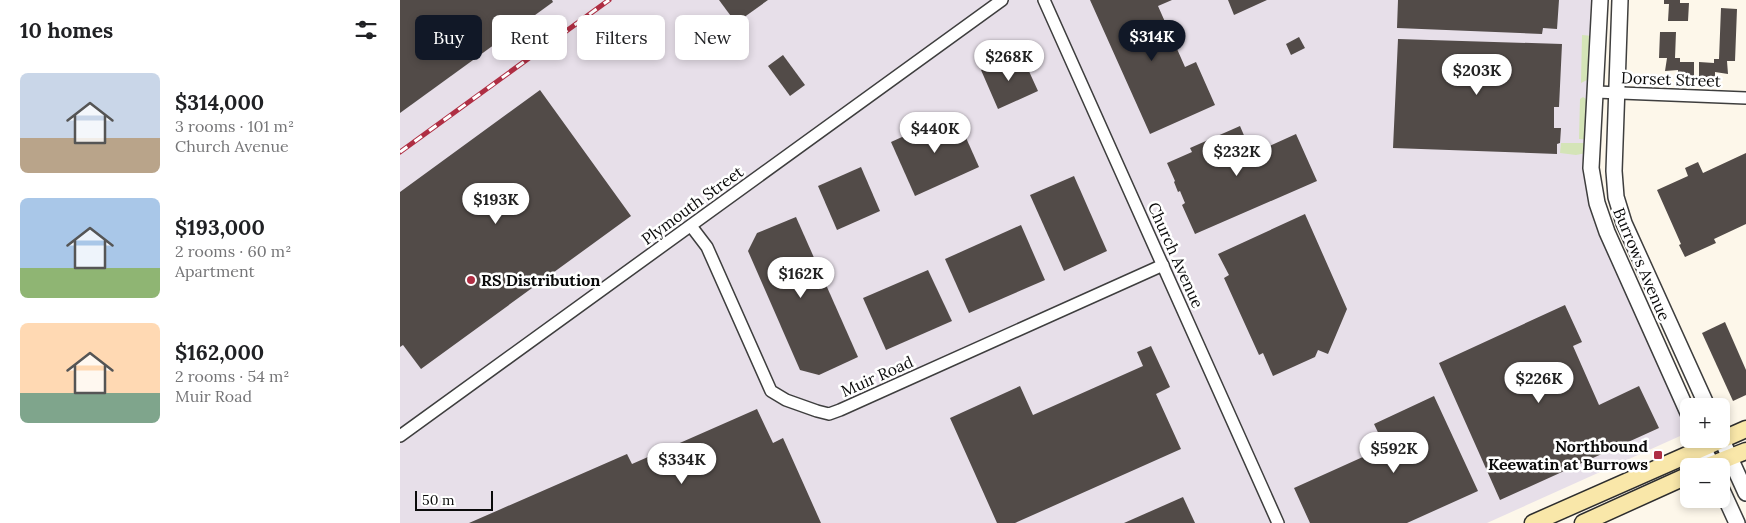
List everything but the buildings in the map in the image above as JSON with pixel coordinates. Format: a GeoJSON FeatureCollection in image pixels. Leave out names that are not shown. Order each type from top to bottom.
{"type":"FeatureCollection","features":[{"type":"Feature","properties":{"kind":"main road"},"geometry":{"type":"LineString","coordinates":[[1730,436],[1746,429]]}},
{"type":"Feature","properties":{"kind":"main road"},"geometry":{"type":"LineString","coordinates":[[1533,523],[1690,448]]}},
{"type":"Feature","properties":{"kind":"main road"},"geometry":{"type":"LineString","coordinates":[[1730,458],[1746,451]]}},
{"type":"Feature","properties":{"kind":"main road"},"geometry":{"type":"LineString","coordinates":[[1583,523],[1680,479]]}},
{"type":"Feature","properties":{"kind":"street","name":"Plymouth Street"},"geometry":{"type":"LineString","coordinates":[[400,436],[1002,0]]}},
{"type":"Feature","properties":{"kind":"street","name":"Church Avenue"},"geometry":{"type":"LineString","coordinates":[[1044,0],[1278,523]]}},
{"type":"Feature","properties":{"kind":"street","name":"Burrows Avenue"},"geometry":{"type":"LineString","coordinates":[[1600,0],[1591,168],[1597,203],[1607,232],[1681,398]]}},
{"type":"Feature","properties":{"kind":"street","name":"Burrows Avenue"},"geometry":{"type":"LineString","coordinates":[[1620,0],[1614,170],[1616,197],[1624,223],[1703,398]]}},
{"type":"Feature","properties":{"kind":"street","name":"Dorset Street"},"geometry":{"type":"LineString","coordinates":[[1596,92],[1746,98]]}},
{"type":"Feature","properties":{"kind":"street","name":"Muir Road"},"geometry":{"type":"LineString","coordinates":[[691,226],[707,247],[771,391],[786,400],[817,412],[829,414],[1163,265]]}},
{"type":"Feature","properties":{"kind":"street"},"geometry":{"type":"LineString","coordinates":[[1634,292],[1651,284]]}},
{"type":"Feature","properties":{"kind":"street"},"geometry":{"type":"LineString","coordinates":[[1726,448],[1746,493]]}},
{"type":"Feature","properties":{"kind":"street"},"geometry":{"type":"LineString","coordinates":[[1730,508],[1737,523]]}},
{"type":"Feature","properties":{"kind":"shaded area"},"geometry":{"type":"Polygon","coordinates":[[[400,0],[1591,0],[1585,166],[1589,197],[1680,407],[1680,436],[1487,523],[400,523],[400,0]]]}},
{"type":"Feature","properties":{"kind":"green space"},"geometry":{"type":"Polygon","coordinates":[[[1582,35],[1593,36],[1589,79],[1581,83],[1582,35]]]}},
{"type":"Feature","properties":{"kind":"green space"},"geometry":{"type":"Polygon","coordinates":[[[1583,97],[1589,101],[1590,140],[1579,139],[1580,99],[1583,97]]]}},
{"type":"Feature","properties":{"kind":"green space"},"geometry":{"type":"Polygon","coordinates":[[[1561,143],[1590,143],[1586,153],[1576,155],[1560,153],[1561,143]]]}},
{"type":"Feature","properties":{"kind":"railway"},"geometry":{"type":"LineString","coordinates":[[400,152],[609,0]]}},
{"type":"Feature","properties":{"kind":"place","name":"RS Distribution"},"geometry":{"type":"Point","coordinates":[471,280]}},
{"type":"Feature","properties":{"kind":"place","name":"Northbound Keewatin at Burrows"},"geometry":{"type":"Point","coordinates":[1658,455]}}]}
